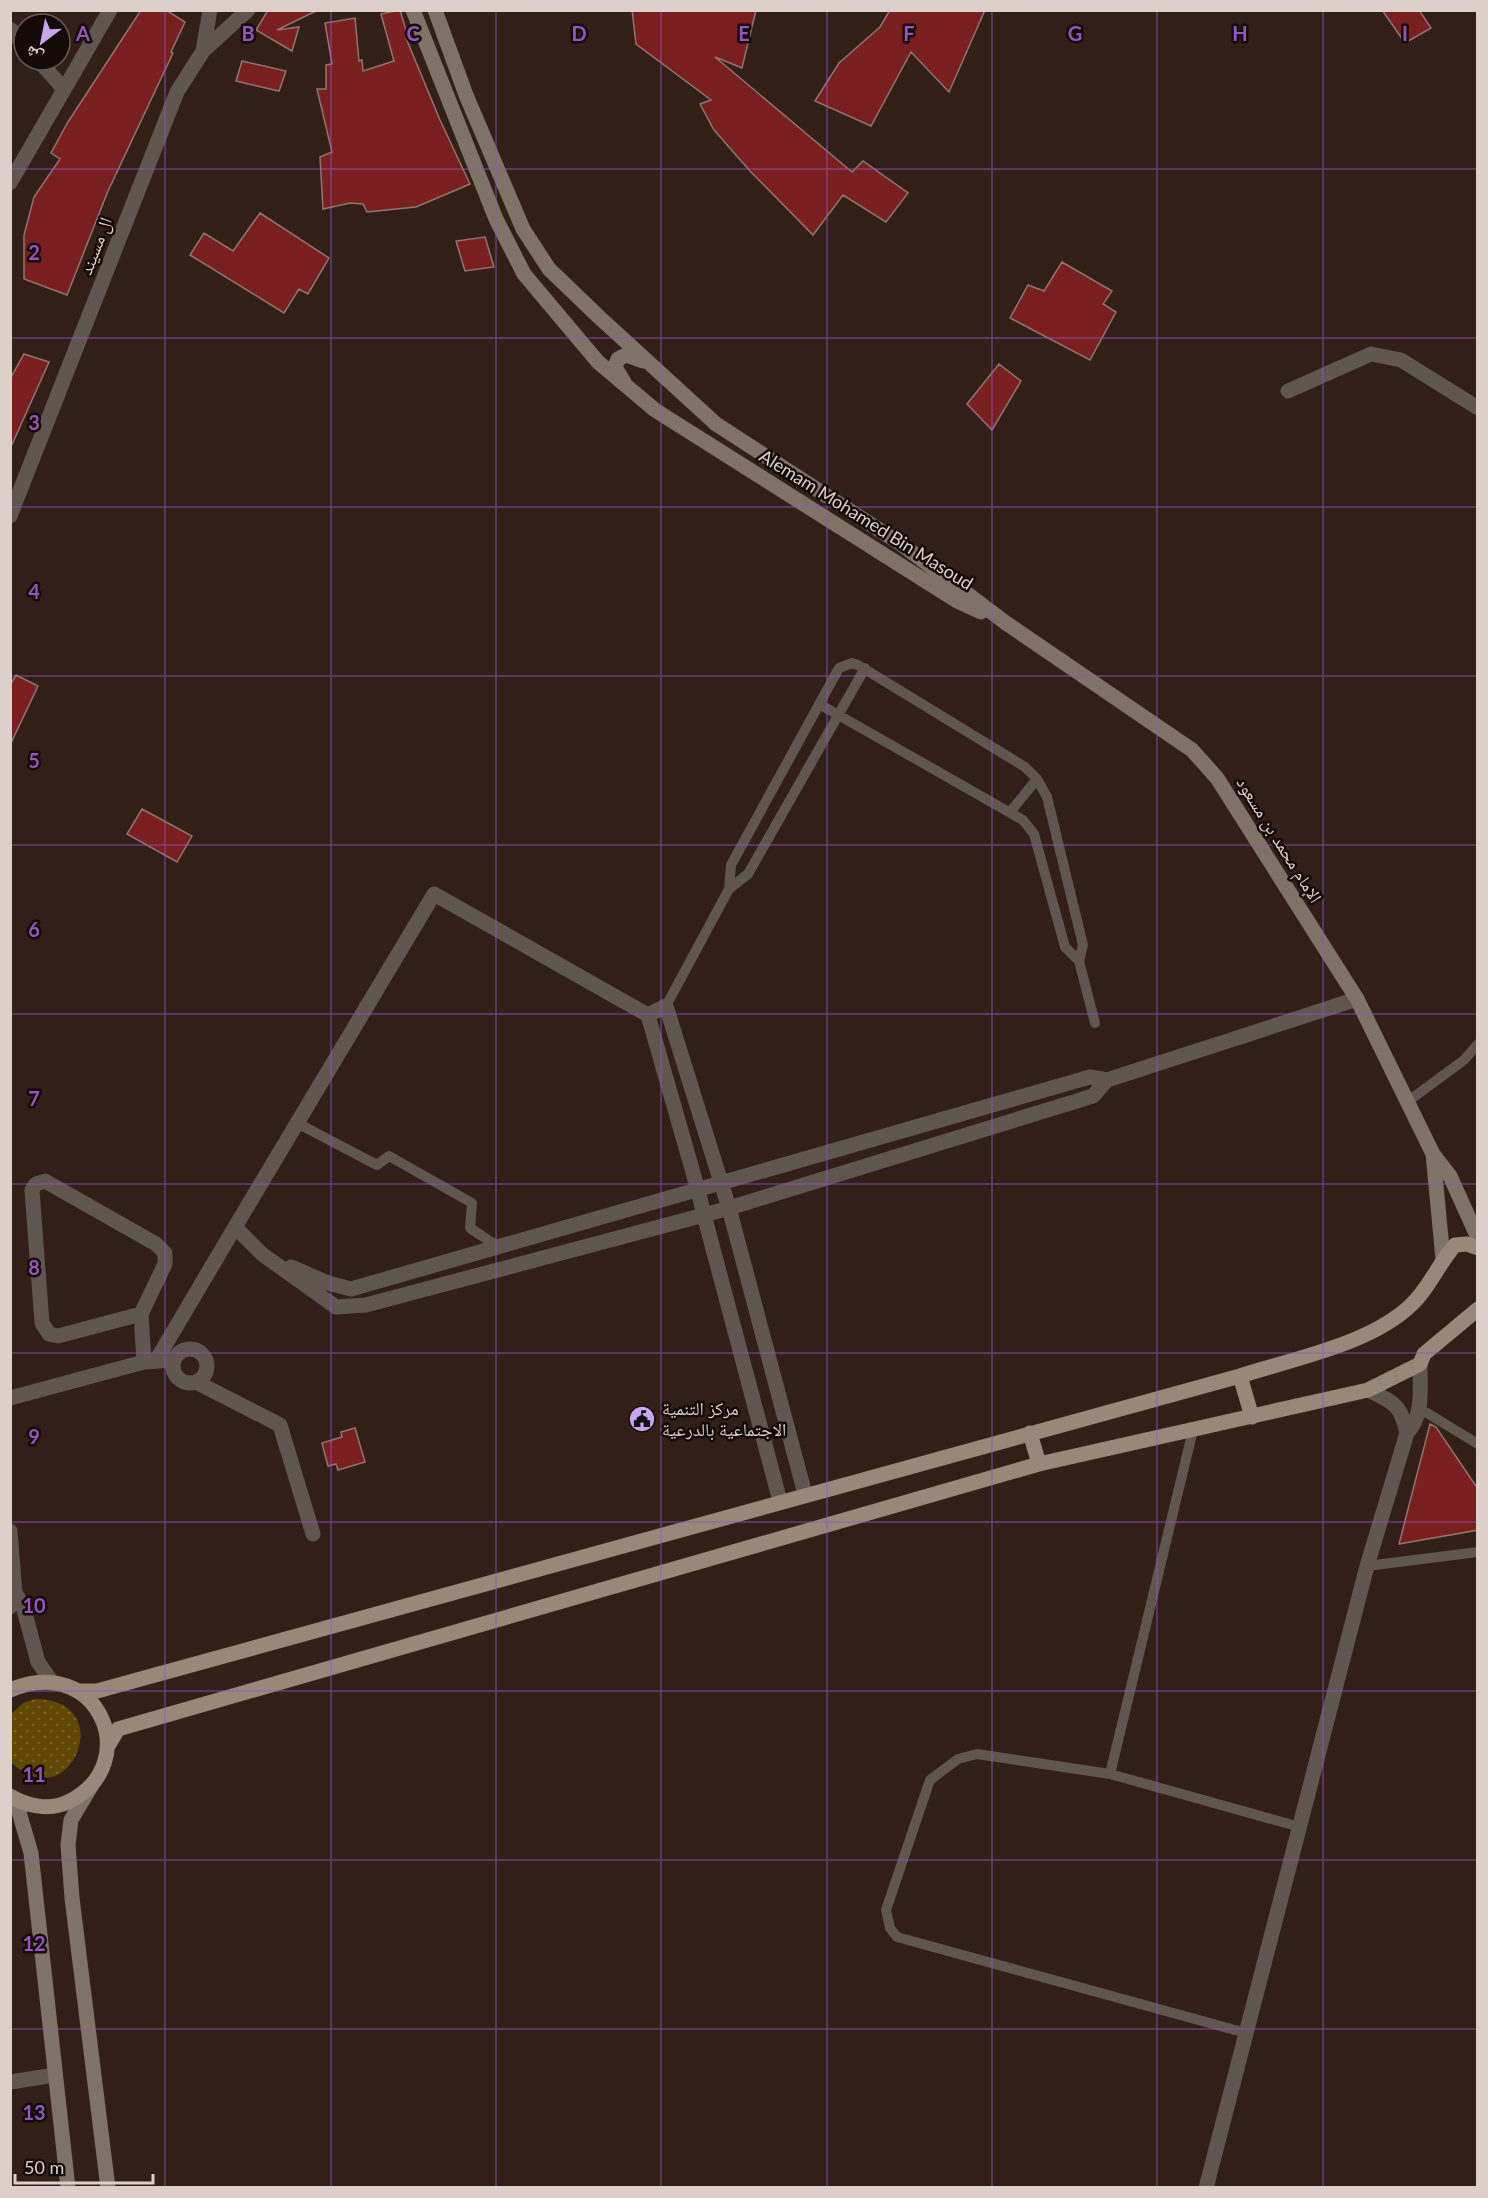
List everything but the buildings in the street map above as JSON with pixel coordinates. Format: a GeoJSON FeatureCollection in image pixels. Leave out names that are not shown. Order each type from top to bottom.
{"type":"FeatureCollection","features":[{"type":"Feature","properties":{"kind":"main road"},"geometry":{"type":"LineString","coordinates":[[79,1691],[97,1690],[1240,1376],[1335,1345],[1384,1326],[1413,1304],[1455,1245],[1467,1244],[1478,1248]]}},
{"type":"Feature","properties":{"kind":"main road"},"geometry":{"type":"LineString","coordinates":[[10,1798],[42,1807],[63,1804],[81,1795],[95,1781],[104,1764],[108,1746],[118,1729],[1039,1464],[1368,1390],[1420,1364],[1424,1354],[1478,1309]]}},
{"type":"Feature","properties":{"kind":"main road"},"geometry":{"type":"LineString","coordinates":[[1240,1376],[1252,1417]]}},
{"type":"Feature","properties":{"kind":"main road"},"geometry":{"type":"LineString","coordinates":[[1030,1433],[1039,1464]]}},
{"type":"Feature","properties":{"kind":"main road"},"geometry":{"type":"LineString","coordinates":[[10,1690],[29,1682],[51,1681],[69,1685],[79,1691],[98,1710],[105,1727],[108,1746]]}},
{"type":"Feature","properties":{"kind":"street"},"geometry":{"type":"LineString","coordinates":[[10,183],[110,10]]}},
{"type":"Feature","properties":{"kind":"street"},"geometry":{"type":"LineString","coordinates":[[203,51],[210,10]]}},
{"type":"Feature","properties":{"kind":"street","name":"ال مسيند"},"geometry":{"type":"LineString","coordinates":[[10,516],[177,92],[203,51],[248,10]]}},
{"type":"Feature","properties":{"kind":"street","name":"Alemam Mohamed Bin Masoud"},"geometry":{"type":"LineString","coordinates":[[413,10],[496,219],[524,274],[598,362],[655,410],[957,601],[1006,622]]}},
{"type":"Feature","properties":{"kind":"street","name":"Alemam Mohamed Bin Masoud"},"geometry":{"type":"LineString","coordinates":[[435,10],[466,95],[523,229],[549,269],[648,364],[716,424],[901,544],[1006,622]]}},
{"type":"Feature","properties":{"kind":"street"},"geometry":{"type":"LineString","coordinates":[[48,72],[63,89]]}},
{"type":"Feature","properties":{"kind":"street"},"geometry":{"type":"LineString","coordinates":[[1288,391],[1371,354],[1401,360],[1478,408]]}},
{"type":"Feature","properties":{"kind":"street"},"geometry":{"type":"LineString","coordinates":[[627,387],[615,367],[618,358],[626,355],[648,364]]}},
{"type":"Feature","properties":{"kind":"street","name":"الإمام محمد بن مسعود"},"geometry":{"type":"LineString","coordinates":[[1006,622],[1192,750],[1217,778],[1357,999],[1433,1154],[1450,1176],[1478,1238]]}},
{"type":"Feature","properties":{"kind":"street"},"geometry":{"type":"LineString","coordinates":[[150,1360],[235,1227],[434,894],[648,1015],[698,1190],[780,1501]]}},
{"type":"Feature","properties":{"kind":"street"},"geometry":{"type":"LineString","coordinates":[[262,1254],[328,1283],[351,1289],[721,1185],[1090,1077],[1107,1080],[1357,999]]}},
{"type":"Feature","properties":{"kind":"street"},"geometry":{"type":"LineString","coordinates":[[648,1015],[666,1006],[729,1208],[805,1494]]}},
{"type":"Feature","properties":{"kind":"street"},"geometry":{"type":"LineString","coordinates":[[235,1227],[262,1254],[336,1307],[366,1305],[729,1208],[1093,1096],[1107,1080]]}},
{"type":"Feature","properties":{"kind":"street","name":"الإمام محمد بن مسعود"},"geometry":{"type":"LineString","coordinates":[[1433,1154],[1443,1259]]}},
{"type":"Feature","properties":{"kind":"street"},"geometry":{"type":"LineString","coordinates":[[141,1314],[58,1336],[49,1334],[42,1323],[32,1190],[36,1184],[45,1181],[156,1244],[165,1253],[165,1264],[141,1314],[150,1360]]}},
{"type":"Feature","properties":{"kind":"street"},"geometry":{"type":"LineString","coordinates":[[10,1398],[150,1360],[174,1360],[186,1349],[202,1354],[207,1370],[196,1382]]}},
{"type":"Feature","properties":{"kind":"street"},"geometry":{"type":"LineString","coordinates":[[174,1360],[176,1376],[185,1383],[196,1382],[280,1425],[313,1534]]}},
{"type":"Feature","properties":{"kind":"street"},"geometry":{"type":"LineString","coordinates":[[1206,2187],[1367,1566],[1407,1433],[1414,1425],[1419,1411],[1420,1364]]}},
{"type":"Feature","properties":{"kind":"street"},"geometry":{"type":"LineString","coordinates":[[1368,1390],[1392,1402],[1402,1413],[1407,1433]]}},
{"type":"Feature","properties":{"kind":"street"},"geometry":{"type":"LineString","coordinates":[[10,1531],[13,1600],[23,1606],[38,1662],[51,1681]]}},
{"type":"Feature","properties":{"kind":"street"},"geometry":{"type":"LineString","coordinates":[[95,1781],[71,1820],[68,1845],[72,1898],[108,2187]]}},
{"type":"Feature","properties":{"kind":"street"},"geometry":{"type":"LineString","coordinates":[[10,1798],[19,1812],[31,1853],[68,2187]]}},
{"type":"Feature","properties":{"kind":"street"},"geometry":{"type":"LineString","coordinates":[[10,2082],[55,2075]]}},
{"type":"Feature","properties":{"kind":"lane"},"geometry":{"type":"LineString","coordinates":[[729,889],[731,865],[839,668],[852,663],[865,668],[1025,767],[1037,779],[1047,798],[1083,945],[1079,961],[1095,1023]]}},
{"type":"Feature","properties":{"kind":"lane"},"geometry":{"type":"LineString","coordinates":[[666,1006],[729,889],[748,874],[865,668]]}},
{"type":"Feature","properties":{"kind":"lane"},"geometry":{"type":"LineString","coordinates":[[819,704],[1011,811],[1023,820],[1034,834],[1065,948],[1079,961]]}},
{"type":"Feature","properties":{"kind":"lane"},"geometry":{"type":"LineString","coordinates":[[1011,811],[1037,779]]}},
{"type":"Feature","properties":{"kind":"lane"},"geometry":{"type":"LineString","coordinates":[[1407,1102],[1464,1059],[1478,1044]]}},
{"type":"Feature","properties":{"kind":"lane"},"geometry":{"type":"LineString","coordinates":[[297,1123],[377,1165],[389,1156],[472,1203],[470,1228],[501,1248]]}},
{"type":"Feature","properties":{"kind":"lane"},"geometry":{"type":"LineString","coordinates":[[1419,1411],[1427,1413],[1478,1444]]}},
{"type":"Feature","properties":{"kind":"lane"},"geometry":{"type":"LineString","coordinates":[[1110,1774],[1193,1431]]}},
{"type":"Feature","properties":{"kind":"lane"},"geometry":{"type":"LineString","coordinates":[[1367,1566],[1478,1552]]}},
{"type":"Feature","properties":{"kind":"lane"},"geometry":{"type":"LineString","coordinates":[[1246,2033],[897,1937],[890,1928],[886,1910],[930,1780],[958,1759],[977,1754],[1110,1774],[1300,1827]]}},
{"type":"Feature","properties":{"kind":"shaded area"},"geometry":{"type":"Polygon","coordinates":[[[35,1699],[61,1704],[76,1717],[80,1734],[77,1753],[67,1768],[51,1777],[32,1776],[11,1762],[11,1714],[23,1703],[35,1699]]]}},
{"type":"Feature","properties":{"kind":"place","name":"مركز التنمية الاجتماعية بالدرعية"},"geometry":{"type":"Point","coordinates":[642,1419]}}]}
